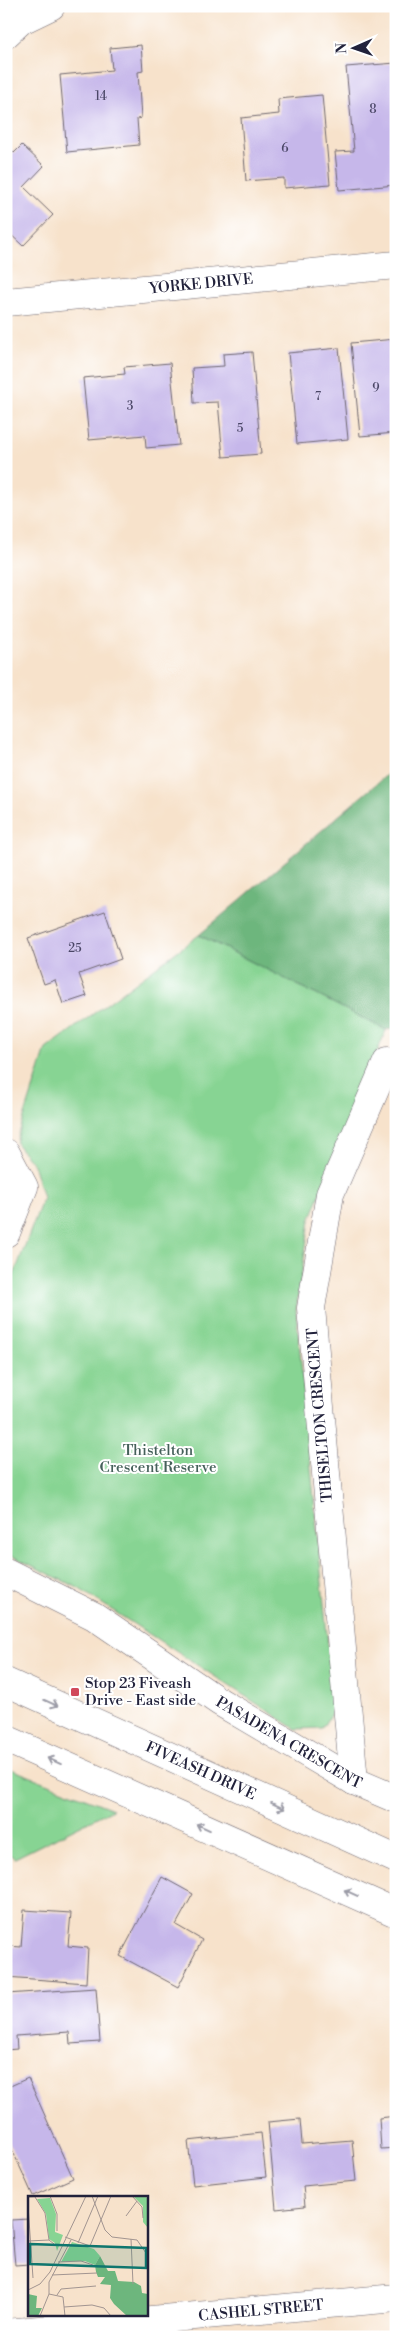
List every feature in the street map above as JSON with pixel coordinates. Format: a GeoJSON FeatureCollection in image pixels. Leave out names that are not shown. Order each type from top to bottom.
{"type":"FeatureCollection","features":[{"type":"Feature","properties":{"kind":"street"},"geometry":{"type":"LineString","coordinates":[[6,34],[20,21],[51,6]]}},
{"type":"Feature","properties":{"kind":"street","name":"YORKE DRIVE"},"geometry":{"type":"LineString","coordinates":[[6,302],[396,265]]}},
{"type":"Feature","properties":{"kind":"street","name":"THISELTON CRESCENT"},"geometry":{"type":"LineString","coordinates":[[354,1781],[311,1308],[330,1194],[387,1062]]}},
{"type":"Feature","properties":{"kind":"street"},"geometry":{"type":"LineString","coordinates":[[6,1153],[24,1187],[6,1233]]}},
{"type":"Feature","properties":{"kind":"street","name":"PASADENA CRESCENT"},"geometry":{"type":"LineString","coordinates":[[6,1572],[94,1616],[220,1702],[354,1781],[396,1799]]}},
{"type":"Feature","properties":{"kind":"street","name":"FIVEASH DRIVE"},"geometry":{"type":"LineString","coordinates":[[6,1682],[396,1859]]}},
{"type":"Feature","properties":{"kind":"street"},"geometry":{"type":"LineString","coordinates":[[6,1739],[396,1913]]}},
{"type":"Feature","properties":{"kind":"street","name":"CASHEL STREET"},"geometry":{"type":"LineString","coordinates":[[6,2333],[396,2298]]}},
{"type":"Feature","properties":{"kind":"green space"},"geometry":{"type":"Polygon","coordinates":[[[396,767],[396,1028],[386,1030],[199,935],[396,767]]]}},
{"type":"Feature","properties":{"kind":"green space","name":"Thistelton Crescent Reserve"},"geometry":{"type":"Polygon","coordinates":[[[199,935],[386,1030],[310,1220],[296,1310],[334,1709],[322,1728],[296,1729],[78,1588],[6,1553],[6,1296],[43,1198],[33,1164],[16,1143],[46,1049],[199,935]]]}},
{"type":"Feature","properties":{"kind":"green space"},"geometry":{"type":"Polygon","coordinates":[[[6,1767],[113,1809],[15,1858],[6,1853],[6,1767]]]}},
{"type":"Feature","properties":{"kind":"building"},"geometry":{"type":"Polygon","coordinates":[[[141,45],[143,71],[138,72],[141,118],[137,119],[139,145],[67,152],[60,75],[112,70],[110,48],[141,45]]]}},
{"type":"Feature","properties":{"kind":"building"},"geometry":{"type":"Polygon","coordinates":[[[396,63],[396,185],[339,190],[335,152],[354,151],[346,67],[396,63]]]}},
{"type":"Feature","properties":{"kind":"building"},"geometry":{"type":"Polygon","coordinates":[[[322,95],[330,184],[284,188],[284,178],[246,181],[241,118],[279,114],[278,99],[322,95]]]}},
{"type":"Feature","properties":{"kind":"building"},"geometry":{"type":"Polygon","coordinates":[[[6,145],[14,153],[22,145],[44,166],[24,187],[53,215],[23,246],[6,230],[6,145]]]}},
{"type":"Feature","properties":{"kind":"building"},"geometry":{"type":"Polygon","coordinates":[[[396,339],[396,433],[360,436],[351,343],[396,339]]]}},
{"type":"Feature","properties":{"kind":"building"},"geometry":{"type":"Polygon","coordinates":[[[339,348],[348,439],[297,444],[288,353],[339,348]]]}},
{"type":"Feature","properties":{"kind":"building"},"geometry":{"type":"Polygon","coordinates":[[[252,352],[261,454],[223,457],[218,402],[194,403],[192,368],[224,366],[223,354],[252,352]]]}},
{"type":"Feature","properties":{"kind":"building"},"geometry":{"type":"Polygon","coordinates":[[[170,363],[179,445],[146,448],[145,435],[89,440],[83,378],[125,374],[124,367],[170,363]]]}},
{"type":"Feature","properties":{"kind":"building"},"geometry":{"type":"Polygon","coordinates":[[[105,911],[121,959],[79,974],[87,996],[63,1004],[55,980],[44,984],[28,938],[105,911]]]}},
{"type":"Feature","properties":{"kind":"building"},"geometry":{"type":"Polygon","coordinates":[[[162,1877],[193,1894],[176,1925],[202,1940],[178,1987],[120,1956],[162,1877]]]}},
{"type":"Feature","properties":{"kind":"building"},"geometry":{"type":"Polygon","coordinates":[[[24,1910],[71,1913],[68,1946],[88,1948],[86,1983],[6,1977],[8,1946],[21,1947],[24,1910]]]}},
{"type":"Feature","properties":{"kind":"building"},"geometry":{"type":"Polygon","coordinates":[[[96,1988],[100,2042],[70,2044],[69,2032],[16,2036],[17,2049],[6,2050],[6,1994],[96,1988]]]}},
{"type":"Feature","properties":{"kind":"building"},"geometry":{"type":"Polygon","coordinates":[[[28,2078],[73,2178],[33,2196],[6,2136],[6,2088],[28,2078]]]}},
{"type":"Feature","properties":{"kind":"building"},"geometry":{"type":"Polygon","coordinates":[[[396,2116],[396,2148],[381,2149],[379,2118],[396,2116]]]}},
{"type":"Feature","properties":{"kind":"building"},"geometry":{"type":"Polygon","coordinates":[[[300,2119],[302,2144],[352,2140],[356,2181],[303,2186],[305,2206],[276,2209],[268,2122],[300,2119]]]}},
{"type":"Feature","properties":{"kind":"building"},"geometry":{"type":"Polygon","coordinates":[[[261,2133],[266,2177],[193,2185],[188,2141],[261,2133]]]}},
{"type":"Feature","properties":{"kind":"building"},"geometry":{"type":"Polygon","coordinates":[[[28,2219],[28,2264],[15,2265],[11,2220],[28,2219]]]}},
{"type":"Feature","properties":{"kind":"place","name":"Stop 23 Fiveash Drive - East side"},"geometry":{"type":"Point","coordinates":[75,1692]}}]}
